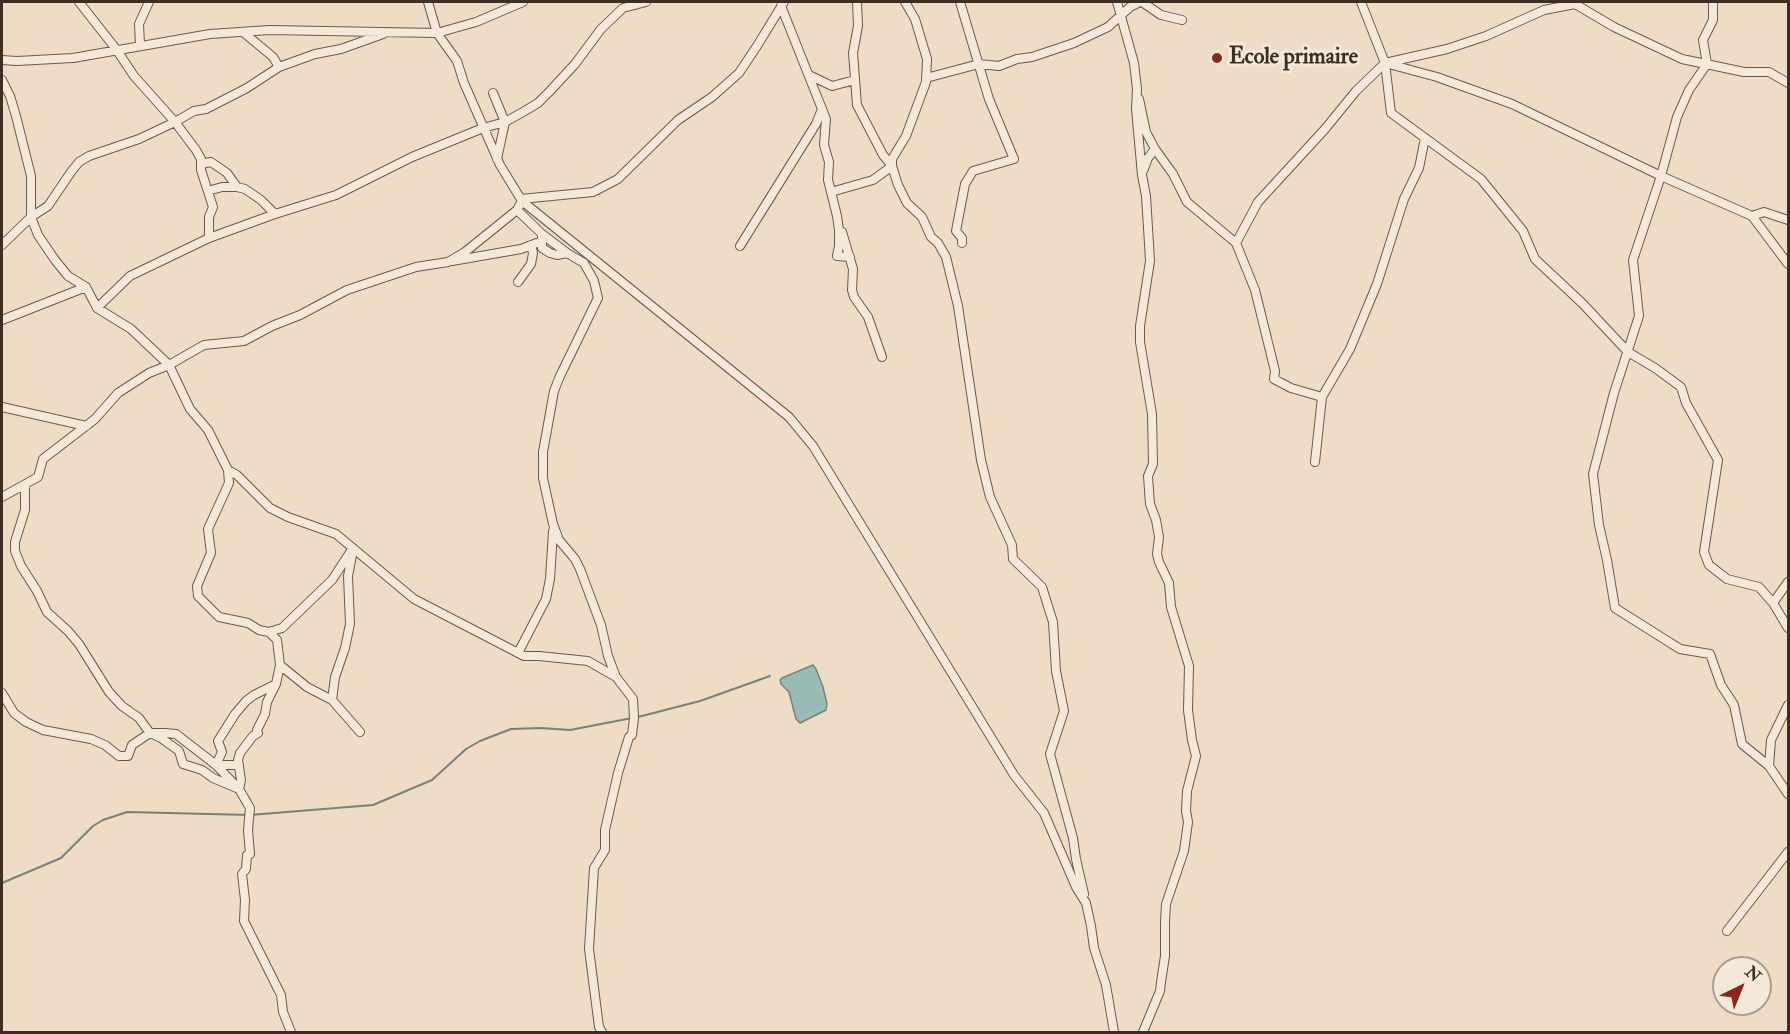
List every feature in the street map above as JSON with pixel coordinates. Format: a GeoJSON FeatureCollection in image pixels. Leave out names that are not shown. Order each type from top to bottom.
{"type":"FeatureCollection","features":[{"type":"Feature","properties":{"kind":"street"},"geometry":{"type":"LineString","coordinates":[[79,2],[134,76],[175,122],[201,159],[213,207],[209,217],[209,238]]}},
{"type":"Feature","properties":{"kind":"street"},"geometry":{"type":"LineString","coordinates":[[140,45],[139,24],[149,2]]}},
{"type":"Feature","properties":{"kind":"street"},"geometry":{"type":"LineString","coordinates":[[429,2],[437,33],[457,61],[464,84],[497,159],[522,200],[789,417],[807,439],[848,502],[878,555],[1014,775],[1044,813],[1086,903]]}},
{"type":"Feature","properties":{"kind":"street"},"geometry":{"type":"LineString","coordinates":[[2,60],[73,58],[210,34],[269,30],[437,33],[476,22],[523,2]]}},
{"type":"Feature","properties":{"kind":"street"},"geometry":{"type":"LineString","coordinates":[[97,308],[130,276],[209,238],[336,195],[412,157],[483,128],[505,122],[538,103],[575,64],[601,28],[623,8],[646,2]]}},
{"type":"Feature","properties":{"kind":"street"},"geometry":{"type":"LineString","coordinates":[[857,2],[858,26],[853,52],[857,105],[883,156],[892,166]]}},
{"type":"Feature","properties":{"kind":"street"},"geometry":{"type":"LineString","coordinates":[[905,2],[915,19],[927,59],[926,78],[918,107],[906,136],[892,159],[892,166],[907,203],[922,217],[946,257],[958,306],[981,460],[990,497],[1012,545],[1012,559],[1042,587],[1053,622],[1056,671],[1064,711],[1050,754],[1074,837],[1076,859],[1094,948],[1106,985],[1114,1032]]}},
{"type":"Feature","properties":{"kind":"street"},"geometry":{"type":"LineString","coordinates":[[960,2],[989,99],[1014,159],[973,171],[965,184],[956,231],[962,238],[962,243]]}},
{"type":"Feature","properties":{"kind":"street"},"geometry":{"type":"LineString","coordinates":[[1117,2],[1134,63],[1146,132],[1187,201],[1236,243],[1255,290],[1275,371],[1274,379],[1291,388],[1322,397]]}},
{"type":"Feature","properties":{"kind":"street"},"geometry":{"type":"LineString","coordinates":[[926,78],[979,64],[999,66],[1074,43],[1108,27],[1130,7],[1141,2],[1161,15],[1182,20]]}},
{"type":"Feature","properties":{"kind":"street"},"geometry":{"type":"LineString","coordinates":[[1361,2],[1385,63],[1391,113],[1481,179],[1523,231],[1535,258],[1628,352],[1681,387],[1686,403],[1718,460],[1704,552],[1709,565],[1727,579],[1759,587],[1773,603],[1788,628]]}},
{"type":"Feature","properties":{"kind":"street"},"geometry":{"type":"LineString","coordinates":[[1713,2],[1713,20],[1703,40],[1707,64],[1689,90],[1677,117],[1661,176],[1633,260],[1639,316],[1614,393],[1593,474],[1599,525],[1615,608],[1680,649],[1710,654],[1721,685],[1734,705],[1742,744],[1769,766],[1788,794]]}},
{"type":"Feature","properties":{"kind":"street"},"geometry":{"type":"LineString","coordinates":[[782,4],[826,119],[824,145],[829,162],[828,180],[837,216],[839,246],[837,256],[850,258],[853,269],[854,297],[868,317],[882,357]]}},
{"type":"Feature","properties":{"kind":"street"},"geometry":{"type":"LineString","coordinates":[[522,200],[593,192],[618,179],[678,120],[712,97],[739,73],[782,4]]}},
{"type":"Feature","properties":{"kind":"street"},"geometry":{"type":"LineString","coordinates":[[1236,243],[1258,202],[1356,91],[1385,63],[1447,50],[1545,10],[1575,4],[1614,27],[1682,59],[1744,72],[1769,72],[1788,84]]}},
{"type":"Feature","properties":{"kind":"street"},"geometry":{"type":"LineString","coordinates":[[243,32],[273,57],[279,67]]}},
{"type":"Feature","properties":{"kind":"street"},"geometry":{"type":"LineString","coordinates":[[2,245],[31,217],[48,206],[70,172],[79,162],[89,156],[139,139],[194,111],[206,109],[247,88],[279,67],[387,33]]}},
{"type":"Feature","properties":{"kind":"street"},"geometry":{"type":"LineString","coordinates":[[1385,63],[1437,77],[1512,104],[1661,176],[1752,216],[1788,264]]}},
{"type":"Feature","properties":{"kind":"street"},"geometry":{"type":"LineString","coordinates":[[809,75],[832,86],[855,80]]}},
{"type":"Feature","properties":{"kind":"street"},"geometry":{"type":"LineString","coordinates":[[2,80],[10,96],[31,176],[31,217],[38,235],[68,276],[86,287],[97,308],[131,329],[169,364],[190,409],[208,430],[228,470],[230,483],[208,529],[211,553],[197,586],[198,596],[219,617],[248,623],[259,630],[269,632],[282,628],[332,580],[353,549]]}},
{"type":"Feature","properties":{"kind":"street"},"geometry":{"type":"LineString","coordinates":[[1137,89],[1136,109],[1146,196],[1150,261],[1140,326],[1140,342],[1152,414],[1153,464],[1148,476],[1150,504],[1159,537],[1157,554],[1169,583],[1171,607],[1189,666],[1188,710],[1196,756],[1187,791],[1188,822],[1184,851],[1166,904],[1165,956],[1160,991],[1143,1032]]}},
{"type":"Feature","properties":{"kind":"street"},"geometry":{"type":"LineString","coordinates":[[493,93],[505,122],[497,159]]}},
{"type":"Feature","properties":{"kind":"street"},"geometry":{"type":"LineString","coordinates":[[740,246],[816,124],[822,110]]}},
{"type":"Feature","properties":{"kind":"street"},"geometry":{"type":"LineString","coordinates":[[1315,462],[1322,397],[1350,349],[1377,285],[1404,199],[1419,168],[1425,138]]}},
{"type":"Feature","properties":{"kind":"street"},"geometry":{"type":"LineString","coordinates":[[1142,175],[1148,158],[1155,149]]}},
{"type":"Feature","properties":{"kind":"street"},"geometry":{"type":"LineString","coordinates":[[201,164],[211,162],[227,173],[237,187]]}},
{"type":"Feature","properties":{"kind":"street"},"geometry":{"type":"LineString","coordinates":[[831,192],[873,180],[892,166]]}},
{"type":"Feature","properties":{"kind":"street"},"geometry":{"type":"LineString","coordinates":[[208,191],[222,187],[237,187],[254,194],[275,214]]}},
{"type":"Feature","properties":{"kind":"street"},"geometry":{"type":"LineString","coordinates":[[448,262],[465,252],[517,210],[522,200]]}},
{"type":"Feature","properties":{"kind":"street"},"geometry":{"type":"LineString","coordinates":[[517,210],[542,237],[584,263],[594,281],[598,298],[554,391],[543,452],[543,478],[553,524],[559,540],[575,559],[580,569],[602,625],[608,656],[616,677],[633,699],[632,735],[629,737],[618,773],[604,830],[605,850],[594,868],[589,949],[599,1027],[602,1032]]}},
{"type":"Feature","properties":{"kind":"street"},"geometry":{"type":"LineString","coordinates":[[1752,216],[1764,212],[1788,220]]}},
{"type":"Feature","properties":{"kind":"street"},"geometry":{"type":"LineString","coordinates":[[2,497],[38,477],[43,459],[95,419],[118,393],[149,373],[204,345],[244,341],[347,290],[416,267],[523,249],[542,237],[560,231]]}},
{"type":"Feature","properties":{"kind":"street"},"geometry":{"type":"LineString","coordinates":[[518,282],[531,264],[533,254],[531,245]]}},
{"type":"Feature","properties":{"kind":"street"},"geometry":{"type":"LineString","coordinates":[[523,249],[531,264]]}},
{"type":"Feature","properties":{"kind":"street"},"geometry":{"type":"LineString","coordinates":[[2,320],[86,287]]}},
{"type":"Feature","properties":{"kind":"street"},"geometry":{"type":"LineString","coordinates":[[2,407],[86,426]]}},
{"type":"Feature","properties":{"kind":"street"},"geometry":{"type":"LineString","coordinates":[[228,470],[237,475],[270,508],[336,534],[414,599],[524,656],[588,661],[616,677]]}},
{"type":"Feature","properties":{"kind":"street"},"geometry":{"type":"LineString","coordinates":[[24,485],[25,510],[15,542],[15,551],[47,612],[68,631],[109,692],[122,706],[139,718],[150,733],[179,751],[183,764],[202,770],[213,778],[239,789]]}},
{"type":"Feature","properties":{"kind":"street"},"geometry":{"type":"LineString","coordinates":[[518,653],[546,599],[554,544],[553,524]]}},
{"type":"Feature","properties":{"kind":"street"},"geometry":{"type":"LineString","coordinates":[[332,700],[335,677],[350,624],[348,576],[353,549]]}},
{"type":"Feature","properties":{"kind":"street"},"geometry":{"type":"LineString","coordinates":[[1773,603],[1788,582]]}},
{"type":"Feature","properties":{"kind":"street"},"geometry":{"type":"LineString","coordinates":[[239,789],[240,753],[258,733],[267,702],[276,684],[280,665],[277,640],[269,632]]}},
{"type":"Feature","properties":{"kind":"street"},"geometry":{"type":"LineString","coordinates":[[280,665],[307,687],[332,700],[360,732]]}},
{"type":"Feature","properties":{"kind":"street"},"geometry":{"type":"LineString","coordinates":[[216,765],[222,752],[218,741],[235,714],[254,695],[276,684]]}},
{"type":"Feature","properties":{"kind":"street"},"geometry":{"type":"LineString","coordinates":[[2,693],[14,713],[26,722],[43,730],[91,739],[105,745],[119,756],[128,756],[132,745],[150,733],[176,734],[216,765],[239,789],[250,808],[248,830],[250,854],[247,855],[246,869],[242,874],[245,900],[244,921],[281,996],[283,1012],[291,1032]]}},
{"type":"Feature","properties":{"kind":"street"},"geometry":{"type":"LineString","coordinates":[[1769,766],[1771,740],[1788,705]]}},
{"type":"Feature","properties":{"kind":"street"},"geometry":{"type":"LineString","coordinates":[[216,765],[239,765]]}},
{"type":"Feature","properties":{"kind":"street"},"geometry":{"type":"LineString","coordinates":[[1727,931],[1788,852]]}},
{"type":"Feature","properties":{"kind":"water"},"geometry":{"type":"Polygon","coordinates":[[[813,665],[823,687],[826,710],[800,723],[796,719],[789,692],[780,680],[813,665]]]}},
{"type":"Feature","properties":{"kind":"waterway"},"geometry":{"type":"LineString","coordinates":[[638,717],[700,701],[770,676]]}},
{"type":"Feature","properties":{"kind":"waterway"},"geometry":{"type":"LineString","coordinates":[[2,883],[61,858],[93,826],[127,812],[250,815],[373,805],[432,780],[466,749],[511,729],[570,730],[632,718]]}},
{"type":"Feature","properties":{"kind":"place","name":"Ecole primaire"},"geometry":{"type":"Point","coordinates":[1217,58]}}]}
